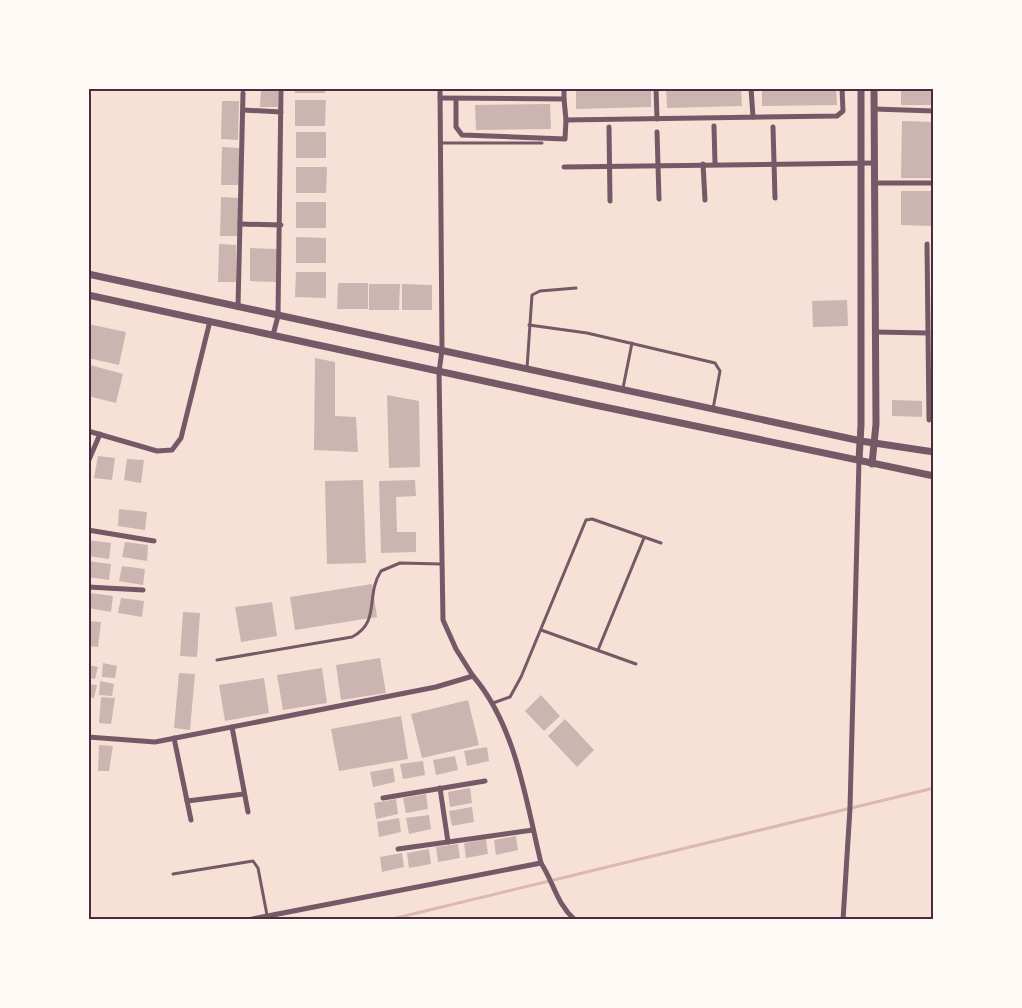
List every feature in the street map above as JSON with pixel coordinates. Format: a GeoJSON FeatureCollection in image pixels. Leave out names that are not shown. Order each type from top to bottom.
{"type":"FeatureCollection","features":[{"type":"Feature","properties":{"kind":"street"},"geometry":{"type":"LineString","coordinates":[[273,335],[278,316],[281,88]]}},
{"type":"Feature","properties":{"kind":"street"},"geometry":{"type":"LineString","coordinates":[[440,88],[442,350],[439,372],[443,620],[456,649],[493,704],[508,739],[541,863],[549,875],[553,890],[566,911],[575,920]]}},
{"type":"Feature","properties":{"kind":"street"},"geometry":{"type":"LineString","coordinates":[[456,99],[456,127],[462,135],[565,139],[564,88]]}},
{"type":"Feature","properties":{"kind":"street"},"geometry":{"type":"LineString","coordinates":[[656,88],[657,119]]}},
{"type":"Feature","properties":{"kind":"street"},"geometry":{"type":"LineString","coordinates":[[751,88],[753,117]]}},
{"type":"Feature","properties":{"kind":"street"},"geometry":{"type":"LineString","coordinates":[[566,120],[842,114],[842,88]]}},
{"type":"Feature","properties":{"kind":"street"},"geometry":{"type":"LineString","coordinates":[[843,920],[850,808],[861,441],[861,88]]}},
{"type":"Feature","properties":{"kind":"street"},"geometry":{"type":"LineString","coordinates":[[872,464],[876,443],[874,88]]}},
{"type":"Feature","properties":{"kind":"street"},"geometry":{"type":"LineString","coordinates":[[238,307],[243,93]]}},
{"type":"Feature","properties":{"kind":"street"},"geometry":{"type":"LineString","coordinates":[[440,98],[564,99]]}},
{"type":"Feature","properties":{"kind":"street"},"geometry":{"type":"LineString","coordinates":[[874,109],[933,111]]}},
{"type":"Feature","properties":{"kind":"street"},"geometry":{"type":"LineString","coordinates":[[243,111],[281,112]]}},
{"type":"Feature","properties":{"kind":"street"},"geometry":{"type":"LineString","coordinates":[[714,126],[715,164]]}},
{"type":"Feature","properties":{"kind":"street"},"geometry":{"type":"LineString","coordinates":[[609,127],[610,201]]}},
{"type":"Feature","properties":{"kind":"street"},"geometry":{"type":"LineString","coordinates":[[773,127],[775,198]]}},
{"type":"Feature","properties":{"kind":"street"},"geometry":{"type":"LineString","coordinates":[[657,132],[659,199]]}},
{"type":"Feature","properties":{"kind":"street"},"geometry":{"type":"LineString","coordinates":[[564,168],[658,164],[874,163]]}},
{"type":"Feature","properties":{"kind":"street"},"geometry":{"type":"LineString","coordinates":[[703,164],[705,201]]}},
{"type":"Feature","properties":{"kind":"street"},"geometry":{"type":"LineString","coordinates":[[874,183],[933,183]]}},
{"type":"Feature","properties":{"kind":"street"},"geometry":{"type":"LineString","coordinates":[[240,224],[280,225]]}},
{"type":"Feature","properties":{"kind":"street"},"geometry":{"type":"LineString","coordinates":[[927,244],[928,420]]}},
{"type":"Feature","properties":{"kind":"street"},"geometry":{"type":"LineString","coordinates":[[88,274],[712,410],[861,441],[933,452]]}},
{"type":"Feature","properties":{"kind":"street"},"geometry":{"type":"LineString","coordinates":[[88,295],[933,476]]}},
{"type":"Feature","properties":{"kind":"street"},"geometry":{"type":"LineString","coordinates":[[88,431],[157,451],[172,450],[181,438],[210,321]]}},
{"type":"Feature","properties":{"kind":"street"},"geometry":{"type":"LineString","coordinates":[[875,332],[928,333]]}},
{"type":"Feature","properties":{"kind":"street"},"geometry":{"type":"LineString","coordinates":[[88,462],[100,434]]}},
{"type":"Feature","properties":{"kind":"street"},"geometry":{"type":"LineString","coordinates":[[88,530],[154,541]]}},
{"type":"Feature","properties":{"kind":"street"},"geometry":{"type":"LineString","coordinates":[[88,588],[142,590]]}},
{"type":"Feature","properties":{"kind":"street"},"geometry":{"type":"LineString","coordinates":[[88,737],[155,742],[436,687],[473,676]]}},
{"type":"Feature","properties":{"kind":"street"},"geometry":{"type":"LineString","coordinates":[[232,727],[248,812]]}},
{"type":"Feature","properties":{"kind":"street"},"geometry":{"type":"LineString","coordinates":[[174,738],[191,820]]}},
{"type":"Feature","properties":{"kind":"street"},"geometry":{"type":"LineString","coordinates":[[382,798],[485,781]]}},
{"type":"Feature","properties":{"kind":"street"},"geometry":{"type":"LineString","coordinates":[[440,788],[448,842]]}},
{"type":"Feature","properties":{"kind":"street"},"geometry":{"type":"LineString","coordinates":[[187,801],[244,794]]}},
{"type":"Feature","properties":{"kind":"street"},"geometry":{"type":"LineString","coordinates":[[398,849],[533,830]]}},
{"type":"Feature","properties":{"kind":"street"},"geometry":{"type":"LineString","coordinates":[[247,920],[541,863]]}},
{"type":"Feature","properties":{"kind":"lane"},"geometry":{"type":"LineString","coordinates":[[440,143],[542,143]]}},
{"type":"Feature","properties":{"kind":"lane"},"geometry":{"type":"LineString","coordinates":[[527,368],[531,301],[535,292],[576,288]]}},
{"type":"Feature","properties":{"kind":"lane"},"geometry":{"type":"LineString","coordinates":[[529,325],[632,343],[715,363],[720,371],[712,410]]}},
{"type":"Feature","properties":{"kind":"lane"},"geometry":{"type":"LineString","coordinates":[[622,389],[632,343]]}},
{"type":"Feature","properties":{"kind":"lane"},"geometry":{"type":"LineString","coordinates":[[493,704],[510,697],[521,677],[586,520],[592,519],[661,543]]}},
{"type":"Feature","properties":{"kind":"lane"},"geometry":{"type":"LineString","coordinates":[[598,650],[644,537]]}},
{"type":"Feature","properties":{"kind":"lane"},"geometry":{"type":"LineString","coordinates":[[217,660],[352,637],[364,631],[376,579],[381,571],[400,562],[441,564]]}},
{"type":"Feature","properties":{"kind":"lane"},"geometry":{"type":"LineString","coordinates":[[541,630],[636,664]]}},
{"type":"Feature","properties":{"kind":"lane"},"geometry":{"type":"LineString","coordinates":[[173,874],[253,861],[258,868],[267,915]]}},
{"type":"Feature","properties":{"kind":"building"},"geometry":{"type":"Polygon","coordinates":[[[261,88],[278,88],[278,107],[260,107],[261,88]]]}},
{"type":"Feature","properties":{"kind":"building"},"geometry":{"type":"Polygon","coordinates":[[[295,88],[325,88],[325,93],[295,93],[295,88]]]}},
{"type":"Feature","properties":{"kind":"building"},"geometry":{"type":"Polygon","coordinates":[[[576,88],[651,88],[651,107],[576,109],[576,88]]]}},
{"type":"Feature","properties":{"kind":"building"},"geometry":{"type":"Polygon","coordinates":[[[666,88],[741,88],[742,106],[667,108],[666,88]]]}},
{"type":"Feature","properties":{"kind":"building"},"geometry":{"type":"Polygon","coordinates":[[[762,88],[836,88],[837,105],[762,106],[762,88]]]}},
{"type":"Feature","properties":{"kind":"building"},"geometry":{"type":"Polygon","coordinates":[[[901,88],[934,88],[934,105],[901,105],[901,88]]]}},
{"type":"Feature","properties":{"kind":"building"},"geometry":{"type":"Polygon","coordinates":[[[295,100],[326,100],[325,126],[295,126],[295,100]]]}},
{"type":"Feature","properties":{"kind":"building"},"geometry":{"type":"Polygon","coordinates":[[[222,101],[239,101],[238,140],[221,139],[222,101]]]}},
{"type":"Feature","properties":{"kind":"building"},"geometry":{"type":"Polygon","coordinates":[[[550,104],[551,129],[476,130],[475,105],[550,104]]]}},
{"type":"Feature","properties":{"kind":"building"},"geometry":{"type":"Polygon","coordinates":[[[902,121],[934,122],[934,178],[901,178],[902,121]]]}},
{"type":"Feature","properties":{"kind":"building"},"geometry":{"type":"Polygon","coordinates":[[[296,132],[326,132],[326,158],[296,158],[296,132]]]}},
{"type":"Feature","properties":{"kind":"building"},"geometry":{"type":"Polygon","coordinates":[[[222,147],[239,148],[239,185],[221,185],[222,147]]]}},
{"type":"Feature","properties":{"kind":"building"},"geometry":{"type":"Polygon","coordinates":[[[296,167],[327,167],[326,193],[296,193],[296,167]]]}},
{"type":"Feature","properties":{"kind":"building"},"geometry":{"type":"Polygon","coordinates":[[[901,191],[934,191],[934,226],[901,225],[901,191]]]}},
{"type":"Feature","properties":{"kind":"building"},"geometry":{"type":"Polygon","coordinates":[[[221,197],[238,198],[238,236],[220,236],[221,197]]]}},
{"type":"Feature","properties":{"kind":"building"},"geometry":{"type":"Polygon","coordinates":[[[296,202],[326,202],[326,228],[296,228],[296,202]]]}},
{"type":"Feature","properties":{"kind":"building"},"geometry":{"type":"Polygon","coordinates":[[[296,237],[326,238],[326,263],[296,263],[296,237]]]}},
{"type":"Feature","properties":{"kind":"building"},"geometry":{"type":"Polygon","coordinates":[[[219,244],[236,245],[236,282],[218,282],[219,244]]]}},
{"type":"Feature","properties":{"kind":"building"},"geometry":{"type":"Polygon","coordinates":[[[250,248],[277,249],[276,282],[250,281],[250,248]]]}},
{"type":"Feature","properties":{"kind":"building"},"geometry":{"type":"Polygon","coordinates":[[[296,272],[326,272],[326,298],[295,297],[296,272]]]}},
{"type":"Feature","properties":{"kind":"building"},"geometry":{"type":"Polygon","coordinates":[[[338,283],[368,283],[368,309],[337,309],[338,283]]]}},
{"type":"Feature","properties":{"kind":"building"},"geometry":{"type":"Polygon","coordinates":[[[369,284],[400,284],[399,310],[369,310],[369,284]]]}},
{"type":"Feature","properties":{"kind":"building"},"geometry":{"type":"Polygon","coordinates":[[[402,284],[432,285],[432,310],[402,310],[402,284]]]}},
{"type":"Feature","properties":{"kind":"building"},"geometry":{"type":"Polygon","coordinates":[[[847,300],[848,326],[813,327],[812,301],[847,300]]]}},
{"type":"Feature","properties":{"kind":"building"},"geometry":{"type":"Polygon","coordinates":[[[88,324],[126,332],[119,365],[88,358],[88,324]]]}},
{"type":"Feature","properties":{"kind":"building"},"geometry":{"type":"Polygon","coordinates":[[[315,358],[335,362],[335,416],[356,417],[358,452],[314,450],[315,358]]]}},
{"type":"Feature","properties":{"kind":"building"},"geometry":{"type":"Polygon","coordinates":[[[90,365],[123,374],[116,403],[88,396],[90,365]]]}},
{"type":"Feature","properties":{"kind":"building"},"geometry":{"type":"Polygon","coordinates":[[[387,395],[419,401],[420,467],[389,468],[387,395]]]}},
{"type":"Feature","properties":{"kind":"building"},"geometry":{"type":"Polygon","coordinates":[[[892,400],[922,401],[922,417],[892,416],[892,400]]]}},
{"type":"Feature","properties":{"kind":"building"},"geometry":{"type":"Polygon","coordinates":[[[98,456],[115,458],[112,480],[94,478],[98,456]]]}},
{"type":"Feature","properties":{"kind":"building"},"geometry":{"type":"Polygon","coordinates":[[[127,459],[144,460],[141,483],[124,480],[127,459]]]}},
{"type":"Feature","properties":{"kind":"building"},"geometry":{"type":"Polygon","coordinates":[[[363,480],[366,563],[327,564],[325,481],[363,480]]]}},
{"type":"Feature","properties":{"kind":"building"},"geometry":{"type":"Polygon","coordinates":[[[415,480],[416,496],[396,497],[397,532],[416,532],[416,552],[381,553],[379,481],[415,480]]]}},
{"type":"Feature","properties":{"kind":"building"},"geometry":{"type":"Polygon","coordinates":[[[119,509],[147,512],[145,530],[118,526],[119,509]]]}},
{"type":"Feature","properties":{"kind":"building"},"geometry":{"type":"Polygon","coordinates":[[[88,540],[111,543],[109,559],[88,556],[88,540]]]}},
{"type":"Feature","properties":{"kind":"building"},"geometry":{"type":"Polygon","coordinates":[[[125,542],[148,545],[147,561],[122,557],[125,542]]]}},
{"type":"Feature","properties":{"kind":"building"},"geometry":{"type":"Polygon","coordinates":[[[88,561],[111,564],[109,580],[88,577],[88,561]]]}},
{"type":"Feature","properties":{"kind":"building"},"geometry":{"type":"Polygon","coordinates":[[[122,566],[145,569],[143,585],[119,581],[122,566]]]}},
{"type":"Feature","properties":{"kind":"building"},"geometry":{"type":"Polygon","coordinates":[[[372,584],[377,617],[295,630],[290,597],[372,584]]]}},
{"type":"Feature","properties":{"kind":"building"},"geometry":{"type":"Polygon","coordinates":[[[90,593],[113,596],[111,612],[88,608],[90,593]]]}},
{"type":"Feature","properties":{"kind":"building"},"geometry":{"type":"Polygon","coordinates":[[[121,598],[144,601],[142,617],[118,613],[121,598]]]}},
{"type":"Feature","properties":{"kind":"building"},"geometry":{"type":"Polygon","coordinates":[[[272,602],[277,636],[241,642],[235,607],[272,602]]]}},
{"type":"Feature","properties":{"kind":"building"},"geometry":{"type":"Polygon","coordinates":[[[183,612],[200,613],[197,657],[180,656],[183,612]]]}},
{"type":"Feature","properties":{"kind":"building"},"geometry":{"type":"Polygon","coordinates":[[[88,621],[101,622],[98,647],[88,646],[88,621]]]}},
{"type":"Feature","properties":{"kind":"building"},"geometry":{"type":"Polygon","coordinates":[[[380,658],[386,693],[341,700],[336,665],[380,658]]]}},
{"type":"Feature","properties":{"kind":"building"},"geometry":{"type":"Polygon","coordinates":[[[103,663],[117,666],[115,678],[102,677],[103,663]]]}},
{"type":"Feature","properties":{"kind":"building"},"geometry":{"type":"Polygon","coordinates":[[[88,665],[98,667],[95,679],[88,678],[88,665]]]}},
{"type":"Feature","properties":{"kind":"building"},"geometry":{"type":"Polygon","coordinates":[[[322,668],[327,703],[283,710],[277,675],[322,668]]]}},
{"type":"Feature","properties":{"kind":"building"},"geometry":{"type":"Polygon","coordinates":[[[179,673],[195,674],[190,730],[174,728],[179,673]]]}},
{"type":"Feature","properties":{"kind":"building"},"geometry":{"type":"Polygon","coordinates":[[[264,678],[269,713],[225,721],[219,685],[264,678]]]}},
{"type":"Feature","properties":{"kind":"building"},"geometry":{"type":"Polygon","coordinates":[[[100,681],[114,684],[112,696],[99,695],[100,681]]]}},
{"type":"Feature","properties":{"kind":"building"},"geometry":{"type":"Polygon","coordinates":[[[88,684],[97,685],[94,698],[88,697],[88,684]]]}},
{"type":"Feature","properties":{"kind":"building"},"geometry":{"type":"Polygon","coordinates":[[[541,695],[560,716],[544,731],[525,711],[541,695]]]}},
{"type":"Feature","properties":{"kind":"building"},"geometry":{"type":"Polygon","coordinates":[[[101,697],[115,698],[111,724],[99,723],[101,697]]]}},
{"type":"Feature","properties":{"kind":"building"},"geometry":{"type":"Polygon","coordinates":[[[468,700],[479,745],[422,758],[411,714],[468,700]]]}},
{"type":"Feature","properties":{"kind":"building"},"geometry":{"type":"Polygon","coordinates":[[[401,716],[408,759],[339,771],[331,729],[401,716]]]}},
{"type":"Feature","properties":{"kind":"building"},"geometry":{"type":"Polygon","coordinates":[[[565,719],[594,750],[577,767],[548,736],[565,719]]]}},
{"type":"Feature","properties":{"kind":"building"},"geometry":{"type":"Polygon","coordinates":[[[99,745],[113,746],[109,771],[98,771],[99,745]]]}},
{"type":"Feature","properties":{"kind":"building"},"geometry":{"type":"Polygon","coordinates":[[[487,747],[489,761],[467,766],[464,751],[487,747]]]}},
{"type":"Feature","properties":{"kind":"building"},"geometry":{"type":"Polygon","coordinates":[[[455,756],[458,770],[436,775],[433,760],[455,756]]]}},
{"type":"Feature","properties":{"kind":"building"},"geometry":{"type":"Polygon","coordinates":[[[423,761],[425,775],[403,779],[400,764],[423,761]]]}},
{"type":"Feature","properties":{"kind":"building"},"geometry":{"type":"Polygon","coordinates":[[[393,768],[395,782],[373,787],[370,772],[393,768]]]}},
{"type":"Feature","properties":{"kind":"building"},"geometry":{"type":"Polygon","coordinates":[[[470,788],[472,803],[450,807],[448,792],[470,788]]]}},
{"type":"Feature","properties":{"kind":"building"},"geometry":{"type":"Polygon","coordinates":[[[426,794],[428,809],[406,813],[403,798],[426,794]]]}},
{"type":"Feature","properties":{"kind":"building"},"geometry":{"type":"Polygon","coordinates":[[[396,799],[398,814],[376,819],[374,803],[396,799]]]}},
{"type":"Feature","properties":{"kind":"building"},"geometry":{"type":"Polygon","coordinates":[[[472,807],[474,822],[452,826],[449,811],[472,807]]]}},
{"type":"Feature","properties":{"kind":"building"},"geometry":{"type":"Polygon","coordinates":[[[429,815],[431,829],[409,834],[406,818],[429,815]]]}},
{"type":"Feature","properties":{"kind":"building"},"geometry":{"type":"Polygon","coordinates":[[[399,818],[401,832],[379,837],[377,822],[399,818]]]}},
{"type":"Feature","properties":{"kind":"building"},"geometry":{"type":"Polygon","coordinates":[[[516,836],[518,850],[496,855],[494,840],[516,836]]]}},
{"type":"Feature","properties":{"kind":"building"},"geometry":{"type":"Polygon","coordinates":[[[486,839],[488,854],[466,858],[464,843],[486,839]]]}},
{"type":"Feature","properties":{"kind":"building"},"geometry":{"type":"Polygon","coordinates":[[[458,844],[460,858],[438,862],[436,847],[458,844]]]}},
{"type":"Feature","properties":{"kind":"building"},"geometry":{"type":"Polygon","coordinates":[[[429,849],[431,864],[409,868],[407,853],[429,849]]]}},
{"type":"Feature","properties":{"kind":"building"},"geometry":{"type":"Polygon","coordinates":[[[402,853],[404,867],[382,872],[380,857],[402,853]]]}},
{"type":"Feature","properties":{"kind":"waterway"},"geometry":{"type":"LineString","coordinates":[[388,920],[934,788]]}}]}
